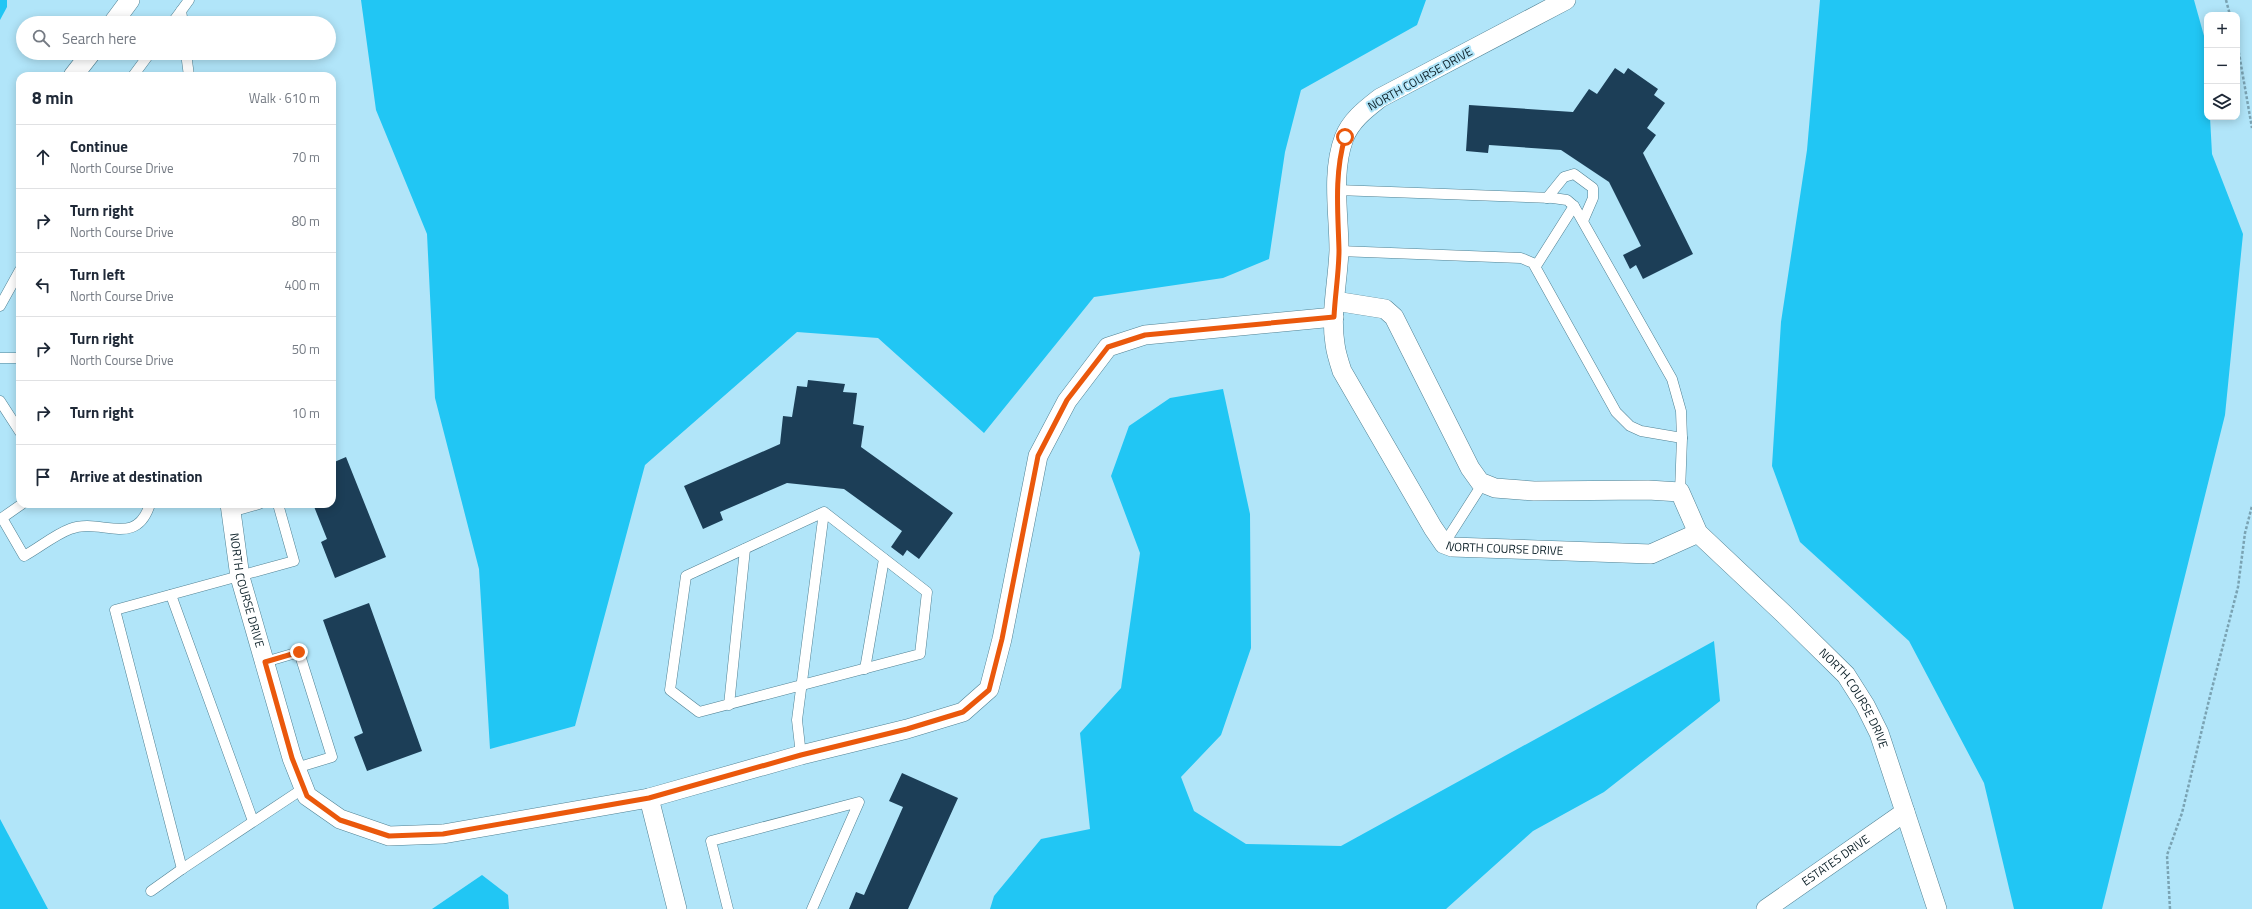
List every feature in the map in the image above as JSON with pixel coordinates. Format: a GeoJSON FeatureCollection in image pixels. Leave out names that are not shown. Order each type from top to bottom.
{"type":"FeatureCollection","features":[{"type":"Feature","properties":{"kind":"street"},"geometry":{"type":"LineString","coordinates":[[118,16],[130,0]]}},
{"type":"Feature","properties":{"kind":"street","name":"NORTH COURSE DRIVE"},"geometry":{"type":"LineString","coordinates":[[1566,0],[1380,98],[1360,113],[1345,137],[1339,159],[1337,190],[1339,252],[1334,309],[1335,344],[1342,371],[1433,528],[1444,544],[1452,546],[1651,554],[1698,533]]}},
{"type":"Feature","properties":{"kind":"street"},"geometry":{"type":"LineString","coordinates":[[77,72],[86,60]]}},
{"type":"Feature","properties":{"kind":"street","name":"NORTH COURSE DRIVE"},"geometry":{"type":"LineString","coordinates":[[231,508],[240,577],[296,768],[307,796],[340,820],[389,836],[443,834],[649,798],[801,755],[907,729],[963,712],[989,690],[1003,631],[1038,456],[1067,400],[1108,347],[1145,335],[1334,309],[1385,309],[1394,317],[1470,468],[1483,482],[1495,488],[1534,491],[1648,490],[1680,492],[1698,533],[1846,675],[1865,705],[1879,733],[1937,909]]}},
{"type":"Feature","properties":{"kind":"street"},"geometry":{"type":"LineString","coordinates":[[649,798],[677,909]]}},
{"type":"Feature","properties":{"kind":"street","name":"ESTATES DRIVE"},"geometry":{"type":"LineString","coordinates":[[1766,909],[1905,812]]}},
{"type":"Feature","properties":{"kind":"lane"},"geometry":{"type":"LineString","coordinates":[[177,16],[189,0]]}},
{"type":"Feature","properties":{"kind":"lane"},"geometry":{"type":"LineString","coordinates":[[181,11],[181,16]]}},
{"type":"Feature","properties":{"kind":"lane"},"geometry":{"type":"LineString","coordinates":[[136,72],[145,60]]}},
{"type":"Feature","properties":{"kind":"lane"},"geometry":{"type":"LineString","coordinates":[[187,60],[188,72]]}},
{"type":"Feature","properties":{"kind":"lane"},"geometry":{"type":"LineString","coordinates":[[1547,198],[1564,177],[1574,174],[1593,188],[1593,198],[1583,221]]}},
{"type":"Feature","properties":{"kind":"lane"},"geometry":{"type":"LineString","coordinates":[[1337,190],[1547,198],[1567,200],[1574,206],[1672,379],[1681,411],[1682,438],[1680,492]]}},
{"type":"Feature","properties":{"kind":"lane"},"geometry":{"type":"LineString","coordinates":[[1536,266],[1574,206]]}},
{"type":"Feature","properties":{"kind":"lane"},"geometry":{"type":"LineString","coordinates":[[1339,252],[1520,258],[1534,263],[1616,412],[1630,426],[1642,431],[1682,438]]}},
{"type":"Feature","properties":{"kind":"lane"},"geometry":{"type":"LineString","coordinates":[[0,306],[16,277]]}},
{"type":"Feature","properties":{"kind":"lane"},"geometry":{"type":"LineString","coordinates":[[0,358],[16,358]]}},
{"type":"Feature","properties":{"kind":"lane"},"geometry":{"type":"LineString","coordinates":[[0,401],[16,421]]}},
{"type":"Feature","properties":{"kind":"lane"},"geometry":{"type":"LineString","coordinates":[[1444,544],[1483,482]]}},
{"type":"Feature","properties":{"kind":"lane"},"geometry":{"type":"LineString","coordinates":[[16,508],[2,518],[24,556],[70,529],[130,529],[140,524],[147,514],[149,508]]}},
{"type":"Feature","properties":{"kind":"lane"},"geometry":{"type":"LineString","coordinates":[[182,869],[115,610],[294,562],[279,508]]}},
{"type":"Feature","properties":{"kind":"lane"},"geometry":{"type":"LineString","coordinates":[[801,755],[797,720],[824,512]]}},
{"type":"Feature","properties":{"kind":"lane"},"geometry":{"type":"LineString","coordinates":[[824,512],[927,592],[920,654],[699,712],[670,690],[686,576],[824,512]]}},
{"type":"Feature","properties":{"kind":"lane"},"geometry":{"type":"LineString","coordinates":[[729,705],[745,549]]}},
{"type":"Feature","properties":{"kind":"lane"},"geometry":{"type":"LineString","coordinates":[[865,669],[884,559]]}},
{"type":"Feature","properties":{"kind":"lane"},"geometry":{"type":"LineString","coordinates":[[171,595],[253,822]]}},
{"type":"Feature","properties":{"kind":"lane"},"geometry":{"type":"LineString","coordinates":[[265,662],[299,652],[332,757],[296,768]]}},
{"type":"Feature","properties":{"kind":"lane"},"geometry":{"type":"LineString","coordinates":[[151,891],[304,788]]}},
{"type":"Feature","properties":{"kind":"lane"},"geometry":{"type":"LineString","coordinates":[[728,909],[711,841],[859,802],[812,909]]}},
{"type":"Feature","properties":{"kind":"path"},"geometry":{"type":"LineString","coordinates":[[2226,0],[2229,12]]}},
{"type":"Feature","properties":{"kind":"path"},"geometry":{"type":"LineString","coordinates":[[2238,48],[2252,128]]}},
{"type":"Feature","properties":{"kind":"path"},"geometry":{"type":"LineString","coordinates":[[2170,909],[2167,855],[2182,813],[2208,700],[2238,587],[2245,533],[2252,506]]}},
{"type":"Feature","properties":{"kind":"water"},"geometry":{"type":"Polygon","coordinates":[[[0,0],[7,0],[7,7],[0,20],[0,0]]]}},
{"type":"Feature","properties":{"kind":"water"},"geometry":{"type":"Polygon","coordinates":[[[361,0],[1426,0],[1417,25],[1301,90],[1285,152],[1269,259],[1223,278],[1094,297],[984,433],[878,338],[797,332],[645,465],[575,726],[490,749],[479,569],[435,398],[427,234],[376,110],[361,0]]]}},
{"type":"Feature","properties":{"kind":"water"},"geometry":{"type":"Polygon","coordinates":[[[1820,0],[2194,0],[2204,36],[2204,120],[2210,120],[2212,154],[2243,234],[2225,415],[2102,909],[2014,909],[1984,783],[1909,641],[1800,542],[1772,466],[1781,322],[1807,150],[1820,0]]]}},
{"type":"Feature","properties":{"kind":"water"},"geometry":{"type":"Polygon","coordinates":[[[1223,389],[1250,514],[1251,648],[1221,735],[1181,777],[1194,811],[1246,844],[1341,846],[1714,641],[1720,701],[1604,792],[1533,831],[1446,909],[990,909],[994,896],[1041,839],[1090,829],[1080,733],[1121,688],[1140,553],[1111,476],[1129,426],[1170,398],[1223,389]]]}},
{"type":"Feature","properties":{"kind":"water"},"geometry":{"type":"Polygon","coordinates":[[[0,819],[48,909],[0,909],[0,819]]]}},
{"type":"Feature","properties":{"kind":"water"},"geometry":{"type":"Polygon","coordinates":[[[482,875],[508,895],[509,909],[432,909],[482,875]]]}},
{"type":"Feature","properties":{"kind":"building"},"geometry":{"type":"Polygon","coordinates":[[[1615,68],[1624,74],[1628,68],[1658,89],[1654,95],[1665,103],[1647,128],[1656,135],[1643,153],[1693,254],[1643,279],[1636,265],[1630,269],[1623,255],[1641,246],[1609,182],[1561,150],[1489,145],[1488,153],[1466,151],[1469,105],[1573,112],[1589,89],[1597,94],[1615,68]]]}},
{"type":"Feature","properties":{"kind":"building"},"geometry":{"type":"Polygon","coordinates":[[[808,380],[845,384],[843,392],[857,393],[853,424],[864,426],[861,447],[953,513],[919,559],[907,550],[903,556],[891,547],[902,531],[844,489],[787,483],[720,512],[723,520],[703,529],[684,486],[780,444],[783,416],[792,417],[797,386],[807,387],[808,380]]]}},
{"type":"Feature","properties":{"kind":"building"},"geometry":{"type":"Polygon","coordinates":[[[346,457],[386,557],[335,578],[321,542],[327,539],[315,508],[336,508],[336,461],[346,457]]]}},
{"type":"Feature","properties":{"kind":"building"},"geometry":{"type":"Polygon","coordinates":[[[369,603],[422,751],[367,771],[354,737],[363,733],[323,620],[369,603]]]}},
{"type":"Feature","properties":{"kind":"building"},"geometry":{"type":"Polygon","coordinates":[[[902,773],[958,798],[908,909],[849,909],[856,892],[864,895],[903,807],[889,801],[902,773]]]}},
{"type":"Feature","properties":{"kind":"route"},"geometry":{"type":"LineString","coordinates":[[299,652],[265,662],[292,758],[307,796],[340,820],[389,836],[443,834],[649,798],[801,755],[907,729],[963,712],[989,690],[1002,639],[1038,456],[1067,400],[1108,347],[1145,335],[1334,317],[1339,252],[1337,190],[1339,159],[1345,137]]}}]}
